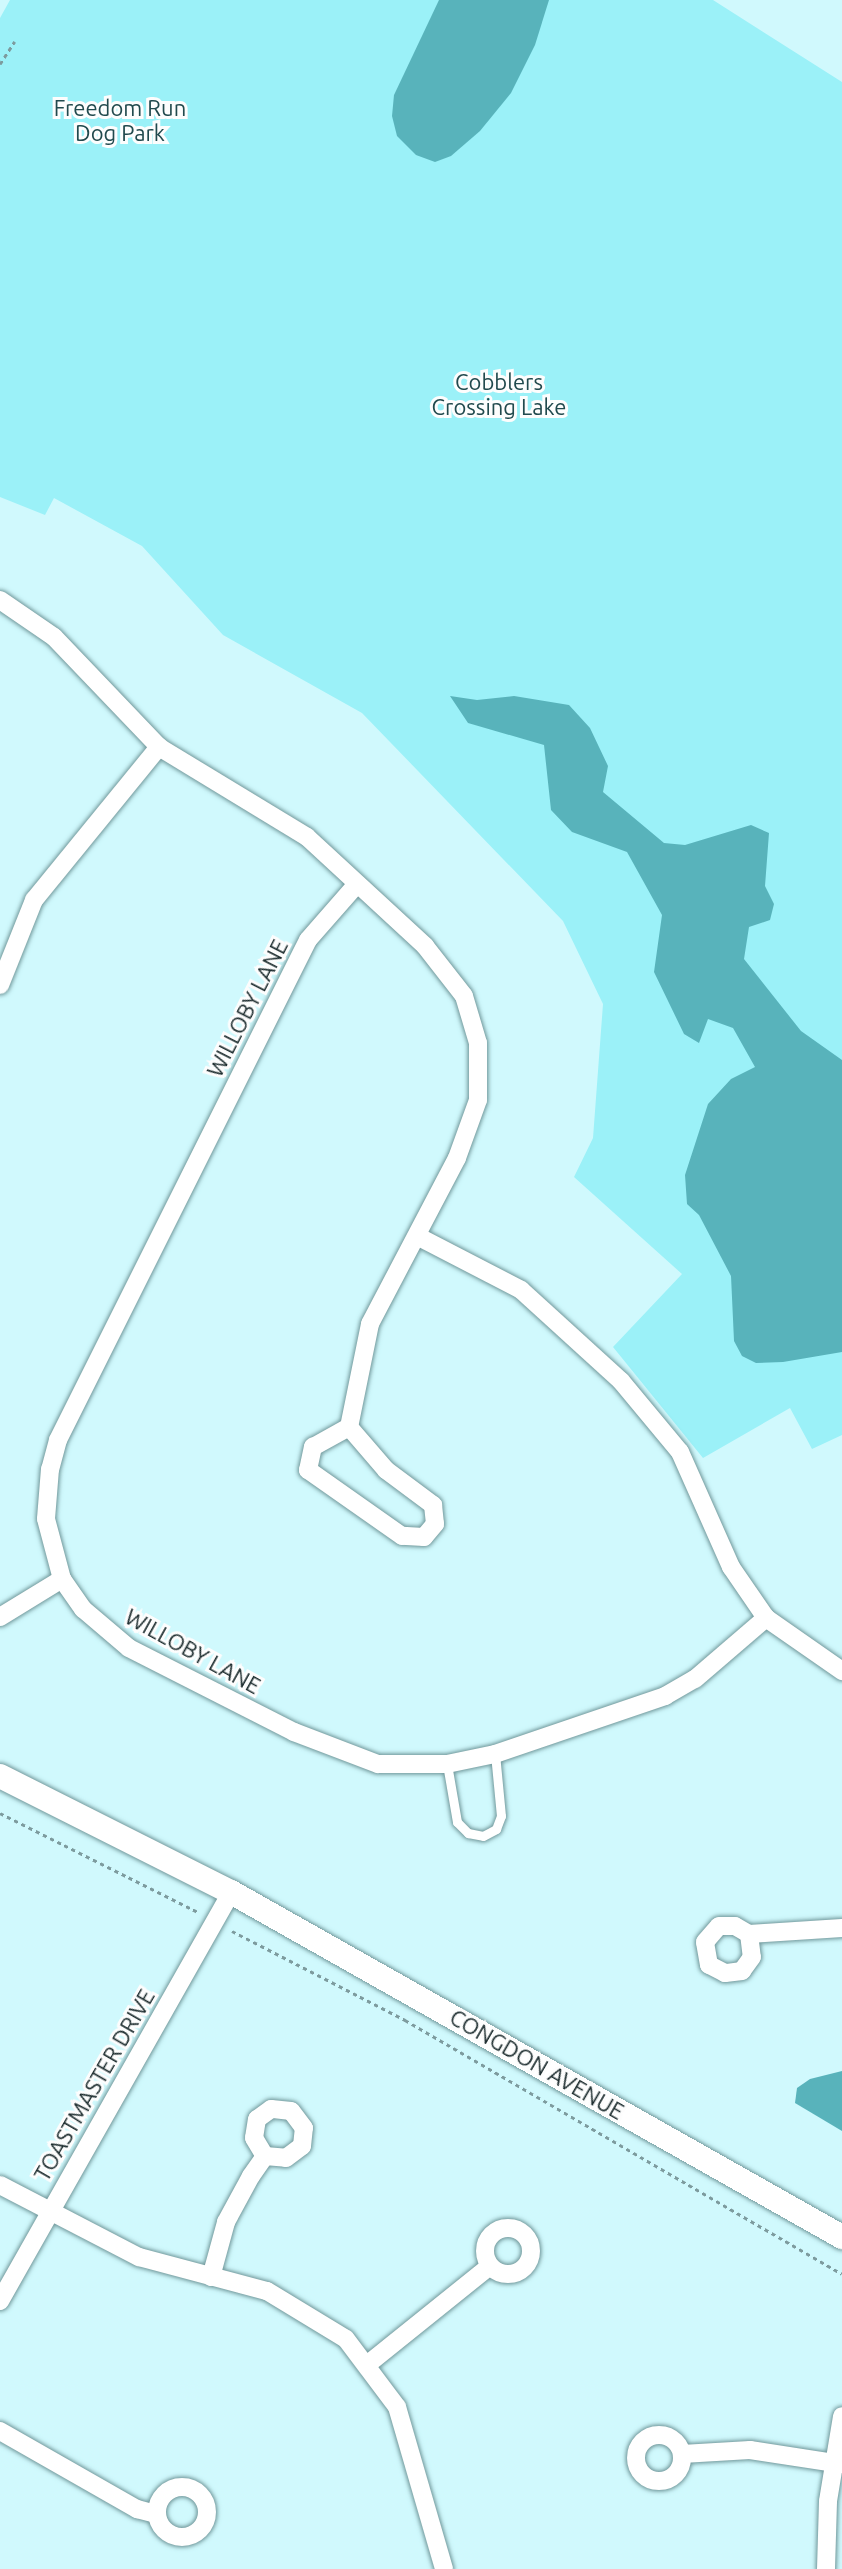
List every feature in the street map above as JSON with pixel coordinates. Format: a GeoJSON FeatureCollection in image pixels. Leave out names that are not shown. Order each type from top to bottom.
{"type":"FeatureCollection","features":[{"type":"Feature","properties":{"kind":"street"},"geometry":{"type":"LineString","coordinates":[[0,600],[54,637],[159,747],[274,814],[357,884],[453,979],[464,996],[478,1043],[478,1100],[470,1130],[370,1324],[349,1427],[313,1447],[308,1470],[402,1536],[424,1537],[435,1524],[433,1505],[386,1470],[349,1427]]}},
{"type":"Feature","properties":{"kind":"street"},"geometry":{"type":"LineString","coordinates":[[0,985],[34,900],[159,747]]}},
{"type":"Feature","properties":{"kind":"street","name":"WILLOBY LANE"},"geometry":{"type":"LineString","coordinates":[[357,884],[301,954],[58,1440],[50,1469],[46,1519],[62,1579],[83,1609],[129,1648],[294,1732],[378,1764],[447,1764],[495,1754],[665,1696],[695,1679],[766,1618]]}},
{"type":"Feature","properties":{"kind":"street"},"geometry":{"type":"LineString","coordinates":[[417,1236],[540,1304],[640,1401],[695,1478],[731,1567],[766,1618],[842,1671]]}},
{"type":"Feature","properties":{"kind":"street"},"geometry":{"type":"LineString","coordinates":[[0,1617],[62,1579]]}},
{"type":"Feature","properties":{"kind":"street","name":"CONGDON AVENUE"},"geometry":{"type":"LineString","coordinates":[[0,1776],[231,1892],[842,2237]]}},
{"type":"Feature","properties":{"kind":"street","name":"TOASTMASTER DRIVE"},"geometry":{"type":"LineString","coordinates":[[0,2301],[231,1892]]}},
{"type":"Feature","properties":{"kind":"street"},"geometry":{"type":"LineString","coordinates":[[749,1934],[842,1928]]}},
{"type":"Feature","properties":{"kind":"street"},"geometry":{"type":"LineString","coordinates":[[211,2277],[226,2222],[265,2156]]}},
{"type":"Feature","properties":{"kind":"street"},"geometry":{"type":"LineString","coordinates":[[0,2185],[139,2257],[267,2291],[298,2305],[346,2339],[368,2364],[407,2431],[420,2497],[444,2569]]}},
{"type":"Feature","properties":{"kind":"street"},"geometry":{"type":"LineString","coordinates":[[368,2364],[490,2266]]}},
{"type":"Feature","properties":{"kind":"street"},"geometry":{"type":"LineString","coordinates":[[826,2569],[842,2416]]}},
{"type":"Feature","properties":{"kind":"street"},"geometry":{"type":"LineString","coordinates":[[0,2431],[137,2509],[156,2514]]}},
{"type":"Feature","properties":{"kind":"street"},"geometry":{"type":"LineString","coordinates":[[682,2454],[750,2450],[838,2463]]}},
{"type":"Feature","properties":{"kind":"lane"},"geometry":{"type":"LineString","coordinates":[[447,1764],[457,1822],[468,1833],[483,1836],[496,1829],[501,1816],[495,1754]]}},
{"type":"Feature","properties":{"kind":"path"},"geometry":{"type":"LineString","coordinates":[[0,64],[15,41]]}},
{"type":"Feature","properties":{"kind":"path"},"geometry":{"type":"LineString","coordinates":[[0,1813],[201,1914]]}},
{"type":"Feature","properties":{"kind":"path"},"geometry":{"type":"LineString","coordinates":[[228,1929],[405,2020],[842,2274]]}},
{"type":"Feature","properties":{"kind":"green space","name":"Cobblers Crossing Lake"},"geometry":{"type":"Polygon","coordinates":[[[10,0],[713,0],[842,82],[842,1435],[812,1449],[790,1408],[703,1458],[613,1347],[682,1274],[574,1177],[593,1138],[603,1004],[563,921],[362,713],[223,635],[142,546],[54,498],[45,515],[0,497],[0,18],[10,0]]]}},
{"type":"Feature","properties":{"kind":"shaded area"},"geometry":{"type":"Polygon","coordinates":[[[439,0],[549,0],[535,45],[511,93],[480,131],[451,156],[435,162],[416,155],[397,136],[392,116],[394,95],[439,0]]]}},
{"type":"Feature","properties":{"kind":"shaded area"},"geometry":{"type":"Polygon","coordinates":[[[450,696],[477,700],[514,696],[569,705],[590,728],[608,766],[603,792],[664,843],[685,845],[751,825],[769,833],[765,886],[774,904],[770,920],[749,927],[744,959],[801,1031],[842,1060],[842,1352],[783,1362],[756,1363],[742,1356],[734,1341],[731,1276],[699,1215],[687,1204],[685,1175],[708,1104],[731,1079],[755,1067],[733,1028],[708,1019],[699,1043],[684,1034],[654,972],[662,915],[627,852],[572,832],[551,810],[544,745],[468,723],[450,696]]]}},
{"type":"Feature","properties":{"kind":"shaded area"},"geometry":{"type":"Polygon","coordinates":[[[842,2071],[842,2131],[795,2103],[797,2088],[810,2079],[842,2071]]]}},
{"type":"Feature","properties":{"kind":"park label","name":"Freedom Run Dog Park"},"geometry":{"type":"Point","coordinates":[120,120]}}]}
